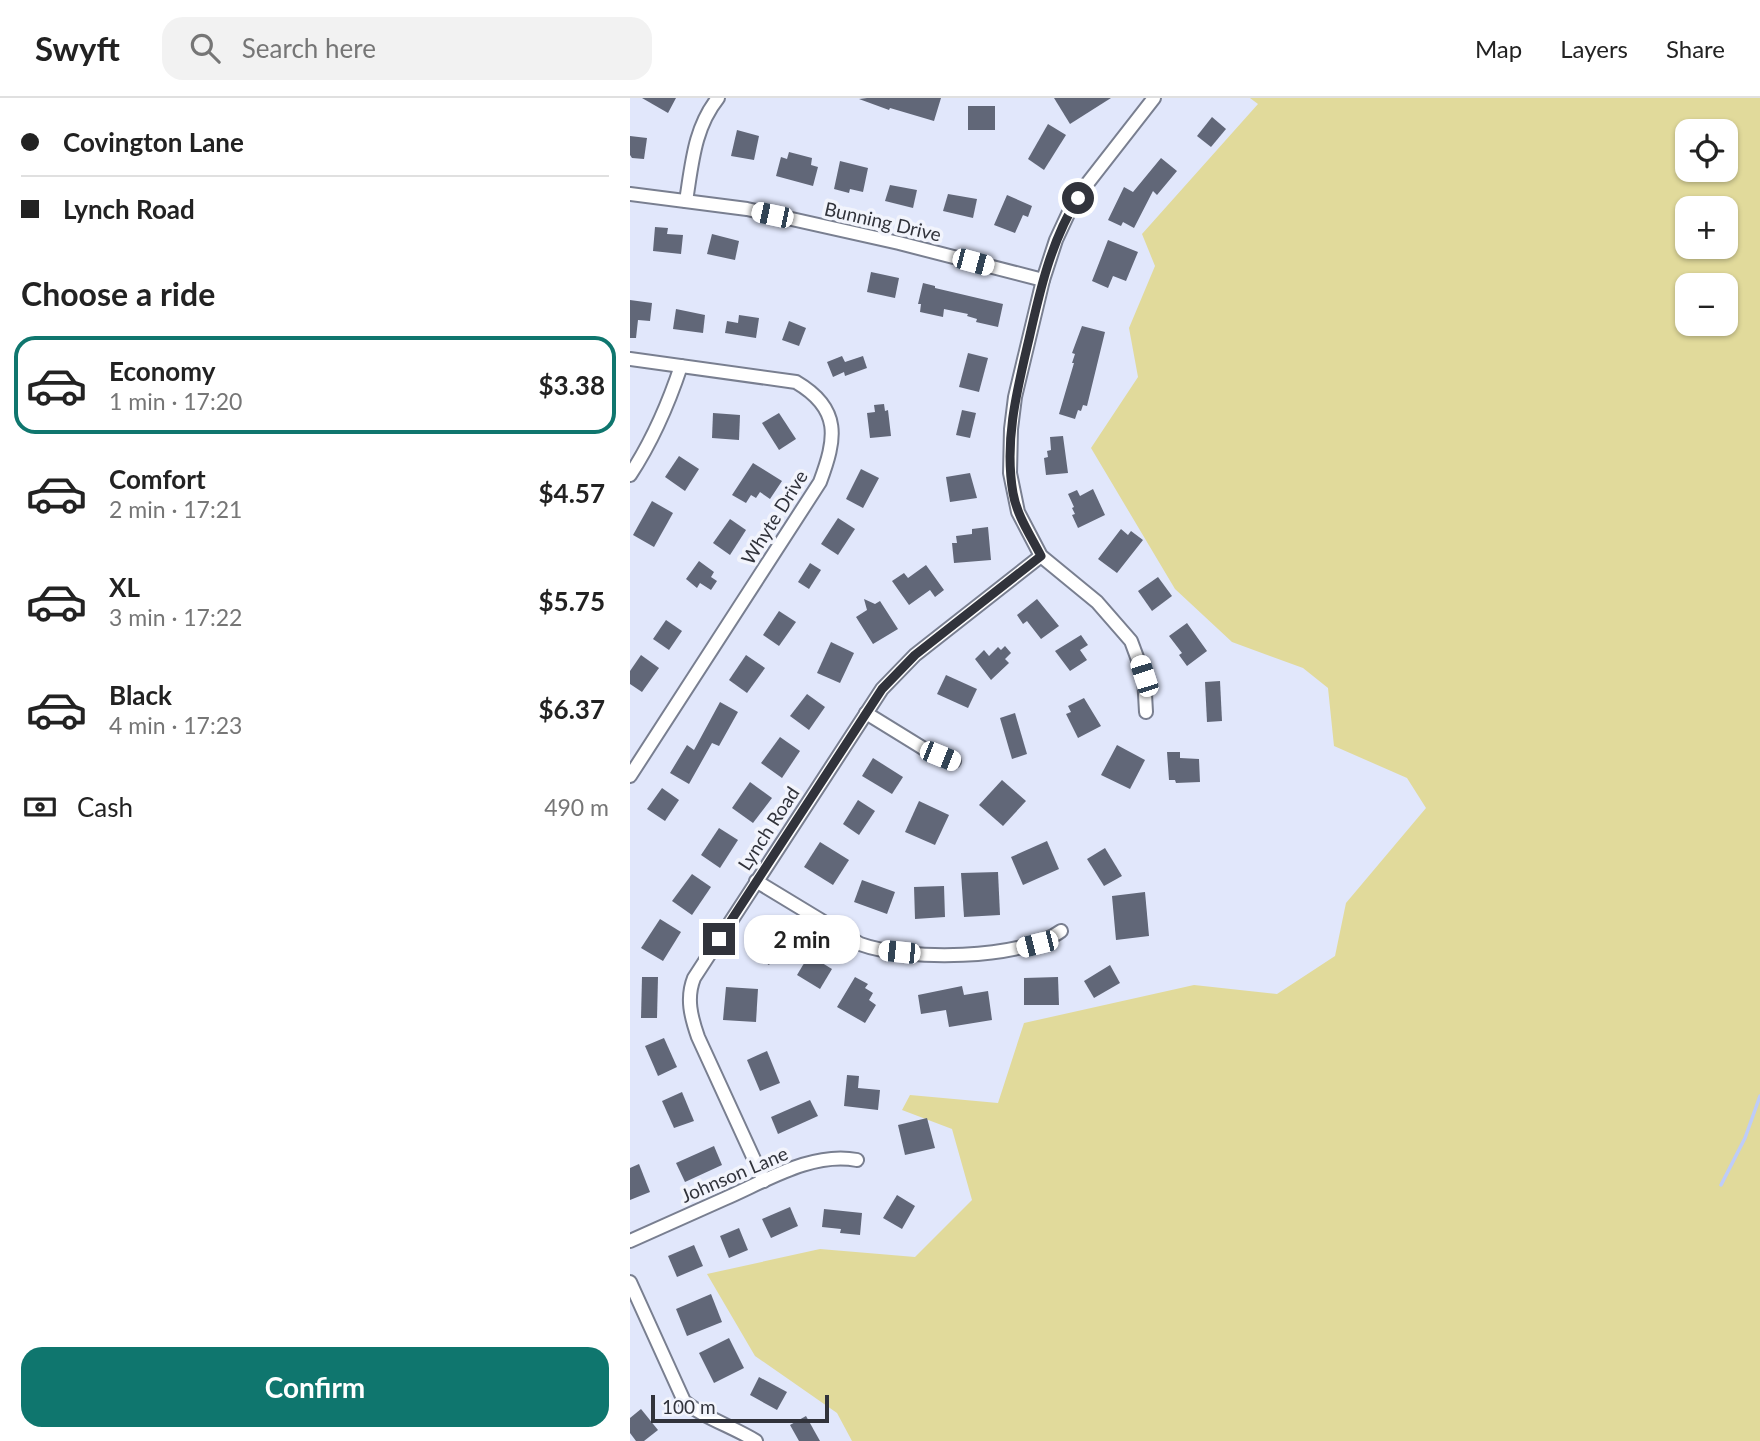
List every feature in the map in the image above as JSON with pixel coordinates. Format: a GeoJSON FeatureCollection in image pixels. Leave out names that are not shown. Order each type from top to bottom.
{"type":"FeatureCollection","features":[{"type":"Feature","properties":{"kind":"street"},"geometry":{"type":"LineString","coordinates":[[686,201],[696,139],[701,124],[718,98]]}},
{"type":"Feature","properties":{"kind":"street"},"geometry":{"type":"LineString","coordinates":[[1146,712],[1144,676],[1131,641],[1097,601],[1041,556],[1018,512],[1013,495],[1010,462],[1015,397],[1043,280],[1056,240],[1069,212],[1087,184],[1154,98]]}},
{"type":"Feature","properties":{"kind":"street","name":"Bunning Drive"},"geometry":{"type":"LineString","coordinates":[[630,194],[747,209],[899,243],[1043,280]]}},
{"type":"Feature","properties":{"kind":"street","name":"Whyte Drive"},"geometry":{"type":"LineString","coordinates":[[630,359],[796,382],[815,396],[824,408],[830,421],[832,450],[820,482],[630,776]]}},
{"type":"Feature","properties":{"kind":"street"},"geometry":{"type":"LineString","coordinates":[[630,475],[650,444],[667,408],[681,366]]}},
{"type":"Feature","properties":{"kind":"street","name":"Lynch Road"},"geometry":{"type":"LineString","coordinates":[[764,1181],[698,1037],[691,1016],[690,1000],[694,978],[882,689],[915,655],[1041,556]]}},
{"type":"Feature","properties":{"kind":"street"},"geometry":{"type":"LineString","coordinates":[[866,713],[926,750],[954,761]]}},
{"type":"Feature","properties":{"kind":"street"},"geometry":{"type":"LineString","coordinates":[[756,881],[860,944],[874,949],[924,954],[979,953],[1037,944],[1061,931]]}},
{"type":"Feature","properties":{"kind":"street","name":"Johnson Lane"},"geometry":{"type":"LineString","coordinates":[[630,1241],[793,1169],[825,1160],[857,1160]]}},
{"type":"Feature","properties":{"kind":"street"},"geometry":{"type":"LineString","coordinates":[[630,1282],[684,1401],[756,1441]]}},
{"type":"Feature","properties":{"kind":"shaded area"},"geometry":{"type":"Polygon","coordinates":[[[1250,98],[1760,98],[1760,1441],[852,1441],[837,1413],[755,1356],[707,1274],[820,1249],[915,1257],[972,1200],[952,1129],[902,1110],[910,1095],[998,1103],[1024,1023],[1194,985],[1277,994],[1335,956],[1346,903],[1426,808],[1407,778],[1334,746],[1328,688],[1303,668],[1232,642],[1175,589],[1091,448],[1138,377],[1129,328],[1155,266],[1142,234],[1258,104],[1250,98]]]}},
{"type":"Feature","properties":{"kind":"building"},"geometry":{"type":"Polygon","coordinates":[[[642,98],[676,98],[668,113],[642,98]]]}},
{"type":"Feature","properties":{"kind":"building"},"geometry":{"type":"Polygon","coordinates":[[[941,98],[934,121],[890,108],[889,110],[859,99],[941,98]]]}},
{"type":"Feature","properties":{"kind":"building"},"geometry":{"type":"Polygon","coordinates":[[[1054,98],[1111,98],[1070,124],[1054,98]]]}},
{"type":"Feature","properties":{"kind":"building"},"geometry":{"type":"Polygon","coordinates":[[[968,106],[995,106],[995,130],[968,130],[968,106]]]}},
{"type":"Feature","properties":{"kind":"building"},"geometry":{"type":"Polygon","coordinates":[[[1212,117],[1226,129],[1211,147],[1197,136],[1212,117]]]}},
{"type":"Feature","properties":{"kind":"building"},"geometry":{"type":"Polygon","coordinates":[[[1048,124],[1066,135],[1044,170],[1028,159],[1048,124]]]}},
{"type":"Feature","properties":{"kind":"building"},"geometry":{"type":"Polygon","coordinates":[[[737,130],[759,136],[754,160],[731,156],[737,130]]]}},
{"type":"Feature","properties":{"kind":"building"},"geometry":{"type":"Polygon","coordinates":[[[630,136],[647,138],[644,159],[632,158],[630,155],[630,136]]]}},
{"type":"Feature","properties":{"kind":"building"},"geometry":{"type":"Polygon","coordinates":[[[789,152],[812,158],[811,165],[818,167],[813,186],[776,176],[781,157],[787,159],[789,152]]]}},
{"type":"Feature","properties":{"kind":"building"},"geometry":{"type":"Polygon","coordinates":[[[1161,158],[1177,171],[1157,195],[1153,191],[1134,228],[1123,222],[1121,226],[1108,220],[1124,187],[1133,192],[1161,158]]]}},
{"type":"Feature","properties":{"kind":"building"},"geometry":{"type":"Polygon","coordinates":[[[840,161],[868,168],[863,192],[850,189],[849,193],[834,189],[840,161]]]}},
{"type":"Feature","properties":{"kind":"building"},"geometry":{"type":"Polygon","coordinates":[[[890,185],[917,190],[913,208],[885,201],[890,185]]]}},
{"type":"Feature","properties":{"kind":"building"},"geometry":{"type":"Polygon","coordinates":[[[948,194],[977,199],[973,218],[943,211],[948,194]]]}},
{"type":"Feature","properties":{"kind":"building"},"geometry":{"type":"Polygon","coordinates":[[[1007,195],[1032,206],[1028,217],[1023,215],[1015,233],[994,225],[1007,195]]]}},
{"type":"Feature","properties":{"kind":"building"},"geometry":{"type":"Polygon","coordinates":[[[655,227],[668,228],[667,234],[683,235],[681,254],[653,251],[655,227]]]}},
{"type":"Feature","properties":{"kind":"building"},"geometry":{"type":"Polygon","coordinates":[[[712,234],[739,241],[735,260],[707,254],[712,234]]]}},
{"type":"Feature","properties":{"kind":"building"},"geometry":{"type":"Polygon","coordinates":[[[1108,240],[1138,252],[1126,281],[1113,276],[1108,288],[1092,281],[1108,240]]]}},
{"type":"Feature","properties":{"kind":"building"},"geometry":{"type":"Polygon","coordinates":[[[871,272],[899,278],[895,298],[867,292],[871,272]]]}},
{"type":"Feature","properties":{"kind":"building"},"geometry":{"type":"Polygon","coordinates":[[[923,283],[1003,304],[998,327],[976,322],[977,319],[967,316],[968,314],[944,309],[943,317],[920,312],[921,304],[918,304],[923,283]]]}},
{"type":"Feature","properties":{"kind":"building"},"geometry":{"type":"Polygon","coordinates":[[[630,300],[652,303],[650,321],[638,320],[636,338],[630,338],[630,300]]]}},
{"type":"Feature","properties":{"kind":"building"},"geometry":{"type":"Polygon","coordinates":[[[676,309],[705,315],[703,333],[673,329],[676,309]]]}},
{"type":"Feature","properties":{"kind":"building"},"geometry":{"type":"Polygon","coordinates":[[[739,315],[759,318],[756,338],[725,333],[727,321],[738,323],[739,315]]]}},
{"type":"Feature","properties":{"kind":"building"},"geometry":{"type":"Polygon","coordinates":[[[789,321],[806,328],[799,346],[782,340],[789,321]]]}},
{"type":"Feature","properties":{"kind":"building"},"geometry":{"type":"Polygon","coordinates":[[[1082,326],[1105,332],[1087,406],[1083,405],[1081,411],[1078,410],[1075,419],[1059,414],[1074,363],[1075,354],[1072,353],[1082,326]]]}},
{"type":"Feature","properties":{"kind":"building"},"geometry":{"type":"Polygon","coordinates":[[[968,353],[988,358],[979,392],[959,387],[968,353]]]}},
{"type":"Feature","properties":{"kind":"building"},"geometry":{"type":"Polygon","coordinates":[[[842,356],[845,362],[863,356],[867,368],[845,376],[844,372],[833,377],[827,362],[842,356]]]}},
{"type":"Feature","properties":{"kind":"building"},"geometry":{"type":"Polygon","coordinates":[[[884,404],[885,411],[888,410],[891,436],[870,438],[867,413],[875,412],[874,405],[884,404]]]}},
{"type":"Feature","properties":{"kind":"building"},"geometry":{"type":"Polygon","coordinates":[[[962,410],[976,413],[970,438],[956,435],[962,410]]]}},
{"type":"Feature","properties":{"kind":"building"},"geometry":{"type":"Polygon","coordinates":[[[713,413],[740,415],[739,440],[712,438],[713,413]]]}},
{"type":"Feature","properties":{"kind":"building"},"geometry":{"type":"Polygon","coordinates":[[[779,413],[796,439],[779,450],[762,423],[779,413]]]}},
{"type":"Feature","properties":{"kind":"building"},"geometry":{"type":"Polygon","coordinates":[[[1063,436],[1068,473],[1046,475],[1044,458],[1048,457],[1047,451],[1051,450],[1050,437],[1063,436]]]}},
{"type":"Feature","properties":{"kind":"building"},"geometry":{"type":"Polygon","coordinates":[[[679,456],[699,469],[685,491],[665,477],[679,456]]]}},
{"type":"Feature","properties":{"kind":"building"},"geometry":{"type":"Polygon","coordinates":[[[753,463],[782,481],[770,499],[760,492],[756,498],[751,495],[746,503],[732,495],[753,463]]]}},
{"type":"Feature","properties":{"kind":"building"},"geometry":{"type":"Polygon","coordinates":[[[861,469],[879,478],[863,508],[846,499],[861,469]]]}},
{"type":"Feature","properties":{"kind":"building"},"geometry":{"type":"Polygon","coordinates":[[[970,473],[977,498],[950,502],[946,477],[970,473]]]}},
{"type":"Feature","properties":{"kind":"building"},"geometry":{"type":"Polygon","coordinates":[[[1093,489],[1105,515],[1078,528],[1068,494],[1077,490],[1080,496],[1093,489]]]}},
{"type":"Feature","properties":{"kind":"building"},"geometry":{"type":"Polygon","coordinates":[[[652,501],[673,513],[654,547],[633,535],[652,501]]]}},
{"type":"Feature","properties":{"kind":"building"},"geometry":{"type":"Polygon","coordinates":[[[838,518],[855,529],[838,555],[821,544],[838,518]]]}},
{"type":"Feature","properties":{"kind":"building"},"geometry":{"type":"Polygon","coordinates":[[[730,519],[746,530],[730,555],[713,543],[730,519]]]}},
{"type":"Feature","properties":{"kind":"building"},"geometry":{"type":"Polygon","coordinates":[[[988,527],[991,560],[954,563],[952,543],[957,543],[956,536],[972,534],[972,529],[988,527]]]}},
{"type":"Feature","properties":{"kind":"building"},"geometry":{"type":"Polygon","coordinates":[[[1121,529],[1128,535],[1131,531],[1143,540],[1117,573],[1098,559],[1121,529]]]}},
{"type":"Feature","properties":{"kind":"building"},"geometry":{"type":"Polygon","coordinates":[[[699,561],[714,572],[711,577],[717,581],[711,590],[700,583],[697,588],[686,579],[699,561]]]}},
{"type":"Feature","properties":{"kind":"building"},"geometry":{"type":"Polygon","coordinates":[[[810,563],[821,570],[809,589],[798,582],[810,563]]]}},
{"type":"Feature","properties":{"kind":"building"},"geometry":{"type":"Polygon","coordinates":[[[926,565],[944,590],[935,597],[930,590],[909,605],[892,581],[904,573],[908,578],[926,565]]]}},
{"type":"Feature","properties":{"kind":"building"},"geometry":{"type":"Polygon","coordinates":[[[1158,577],[1172,596],[1152,611],[1138,591],[1158,577]]]}},
{"type":"Feature","properties":{"kind":"building"},"geometry":{"type":"Polygon","coordinates":[[[864,599],[875,604],[880,601],[898,629],[873,644],[856,617],[867,610],[864,599]]]}},
{"type":"Feature","properties":{"kind":"building"},"geometry":{"type":"Polygon","coordinates":[[[1037,599],[1059,626],[1041,639],[1027,621],[1023,624],[1017,615],[1037,599]]]}},
{"type":"Feature","properties":{"kind":"building"},"geometry":{"type":"Polygon","coordinates":[[[779,611],[796,622],[779,646],[763,635],[779,611]]]}},
{"type":"Feature","properties":{"kind":"building"},"geometry":{"type":"Polygon","coordinates":[[[666,620],[682,631],[669,650],[653,639],[666,620]]]}},
{"type":"Feature","properties":{"kind":"building"},"geometry":{"type":"Polygon","coordinates":[[[1187,623],[1207,651],[1187,666],[1179,655],[1182,653],[1169,636],[1187,623]]]}},
{"type":"Feature","properties":{"kind":"building"},"geometry":{"type":"Polygon","coordinates":[[[1081,635],[1088,645],[1080,650],[1087,660],[1070,671],[1055,651],[1081,635]]]}},
{"type":"Feature","properties":{"kind":"building"},"geometry":{"type":"Polygon","coordinates":[[[831,642],[854,653],[840,683],[817,673],[831,642]]]}},
{"type":"Feature","properties":{"kind":"building"},"geometry":{"type":"Polygon","coordinates":[[[1005,646],[1011,653],[1005,659],[1009,663],[991,680],[975,659],[984,650],[989,656],[998,647],[1001,650],[1005,646]]]}},
{"type":"Feature","properties":{"kind":"building"},"geometry":{"type":"Polygon","coordinates":[[[641,655],[659,668],[642,692],[630,684],[630,671],[641,655]]]}},
{"type":"Feature","properties":{"kind":"building"},"geometry":{"type":"Polygon","coordinates":[[[746,655],[765,668],[747,693],[729,680],[746,655]]]}},
{"type":"Feature","properties":{"kind":"building"},"geometry":{"type":"Polygon","coordinates":[[[946,675],[977,689],[968,708],[937,694],[946,675]]]}},
{"type":"Feature","properties":{"kind":"building"},"geometry":{"type":"Polygon","coordinates":[[[1220,681],[1222,721],[1207,722],[1205,682],[1220,681]]]}},
{"type":"Feature","properties":{"kind":"building"},"geometry":{"type":"Polygon","coordinates":[[[807,694],[825,707],[809,730],[790,716],[807,694]]]}},
{"type":"Feature","properties":{"kind":"building"},"geometry":{"type":"Polygon","coordinates":[[[1084,698],[1101,726],[1078,738],[1066,714],[1071,712],[1068,706],[1084,698]]]}},
{"type":"Feature","properties":{"kind":"building"},"geometry":{"type":"Polygon","coordinates":[[[720,702],[738,712],[719,746],[712,743],[689,784],[670,773],[687,745],[694,750],[720,702]]]}},
{"type":"Feature","properties":{"kind":"building"},"geometry":{"type":"Polygon","coordinates":[[[1015,713],[1027,754],[1012,759],[1000,718],[1015,713]]]}},
{"type":"Feature","properties":{"kind":"building"},"geometry":{"type":"Polygon","coordinates":[[[780,737],[800,751],[782,778],[761,763],[780,737]]]}},
{"type":"Feature","properties":{"kind":"building"},"geometry":{"type":"Polygon","coordinates":[[[1117,745],[1145,760],[1130,789],[1101,775],[1117,745]]]}},
{"type":"Feature","properties":{"kind":"building"},"geometry":{"type":"Polygon","coordinates":[[[1167,752],[1180,752],[1180,758],[1199,759],[1200,782],[1176,783],[1175,780],[1169,780],[1167,752]]]}},
{"type":"Feature","properties":{"kind":"building"},"geometry":{"type":"Polygon","coordinates":[[[873,758],[903,777],[892,794],[862,776],[873,758]]]}},
{"type":"Feature","properties":{"kind":"building"},"geometry":{"type":"Polygon","coordinates":[[[1002,780],[1026,801],[1003,826],[979,805],[1002,780]]]}},
{"type":"Feature","properties":{"kind":"building"},"geometry":{"type":"Polygon","coordinates":[[[750,782],[772,798],[753,823],[732,808],[750,782]]]}},
{"type":"Feature","properties":{"kind":"building"},"geometry":{"type":"Polygon","coordinates":[[[662,788],[679,800],[665,821],[647,809],[662,788]]]}},
{"type":"Feature","properties":{"kind":"building"},"geometry":{"type":"Polygon","coordinates":[[[858,800],[875,811],[859,835],[843,824],[858,800]]]}},
{"type":"Feature","properties":{"kind":"building"},"geometry":{"type":"Polygon","coordinates":[[[919,801],[949,815],[935,845],[905,832],[919,801]]]}},
{"type":"Feature","properties":{"kind":"building"},"geometry":{"type":"Polygon","coordinates":[[[719,828],[738,840],[720,868],[701,855],[719,828]]]}},
{"type":"Feature","properties":{"kind":"building"},"geometry":{"type":"Polygon","coordinates":[[[1047,841],[1059,869],[1023,885],[1011,857],[1047,841]]]}},
{"type":"Feature","properties":{"kind":"building"},"geometry":{"type":"Polygon","coordinates":[[[820,842],[849,860],[833,885],[804,867],[820,842]]]}},
{"type":"Feature","properties":{"kind":"building"},"geometry":{"type":"Polygon","coordinates":[[[1105,848],[1122,876],[1104,886],[1087,859],[1105,848]]]}},
{"type":"Feature","properties":{"kind":"building"},"geometry":{"type":"Polygon","coordinates":[[[998,872],[1000,915],[964,917],[961,873],[998,872]]]}},
{"type":"Feature","properties":{"kind":"building"},"geometry":{"type":"Polygon","coordinates":[[[692,874],[711,887],[692,915],[672,901],[692,874]]]}},
{"type":"Feature","properties":{"kind":"building"},"geometry":{"type":"Polygon","coordinates":[[[862,880],[895,892],[887,914],[854,902],[862,880]]]}},
{"type":"Feature","properties":{"kind":"building"},"geometry":{"type":"Polygon","coordinates":[[[944,886],[945,917],[915,919],[914,887],[944,886]]]}},
{"type":"Feature","properties":{"kind":"building"},"geometry":{"type":"Polygon","coordinates":[[[1145,892],[1149,936],[1116,940],[1112,896],[1145,892]]]}},
{"type":"Feature","properties":{"kind":"building"},"geometry":{"type":"Polygon","coordinates":[[[660,919],[681,932],[663,961],[641,948],[660,919]]]}},
{"type":"Feature","properties":{"kind":"building"},"geometry":{"type":"Polygon","coordinates":[[[766,922],[787,935],[769,965],[747,951],[766,922]]]}},
{"type":"Feature","properties":{"kind":"building"},"geometry":{"type":"Polygon","coordinates":[[[809,955],[832,969],[820,989],[797,975],[809,955]]]}},
{"type":"Feature","properties":{"kind":"building"},"geometry":{"type":"Polygon","coordinates":[[[1110,965],[1120,983],[1094,998],[1084,981],[1110,965]]]}},
{"type":"Feature","properties":{"kind":"building"},"geometry":{"type":"Polygon","coordinates":[[[642,977],[658,977],[657,1018],[641,1018],[642,977]]]}},
{"type":"Feature","properties":{"kind":"building"},"geometry":{"type":"Polygon","coordinates":[[[855,977],[868,984],[865,988],[873,993],[869,1000],[876,1005],[865,1023],[837,1007],[855,977]]]}},
{"type":"Feature","properties":{"kind":"building"},"geometry":{"type":"Polygon","coordinates":[[[1058,977],[1059,1005],[1024,1005],[1024,978],[1058,977]]]}},
{"type":"Feature","properties":{"kind":"building"},"geometry":{"type":"Polygon","coordinates":[[[962,986],[964,995],[988,991],[992,1020],[949,1027],[946,1010],[921,1014],[918,995],[962,986]]]}},
{"type":"Feature","properties":{"kind":"building"},"geometry":{"type":"Polygon","coordinates":[[[726,987],[758,989],[756,1022],[723,1020],[726,987]]]}},
{"type":"Feature","properties":{"kind":"building"},"geometry":{"type":"Polygon","coordinates":[[[664,1038],[677,1067],[658,1076],[645,1046],[664,1038]]]}},
{"type":"Feature","properties":{"kind":"building"},"geometry":{"type":"Polygon","coordinates":[[[767,1051],[780,1083],[760,1091],[747,1060],[767,1051]]]}},
{"type":"Feature","properties":{"kind":"building"},"geometry":{"type":"Polygon","coordinates":[[[847,1075],[859,1076],[858,1088],[880,1090],[878,1110],[844,1106],[847,1075]]]}},
{"type":"Feature","properties":{"kind":"building"},"geometry":{"type":"Polygon","coordinates":[[[682,1092],[694,1121],[674,1128],[662,1101],[682,1092]]]}},
{"type":"Feature","properties":{"kind":"building"},"geometry":{"type":"Polygon","coordinates":[[[810,1100],[818,1116],[778,1134],[771,1117],[810,1100]]]}},
{"type":"Feature","properties":{"kind":"building"},"geometry":{"type":"Polygon","coordinates":[[[927,1118],[935,1148],[905,1155],[898,1125],[927,1118]]]}},
{"type":"Feature","properties":{"kind":"building"},"geometry":{"type":"Polygon","coordinates":[[[714,1146],[722,1165],[685,1182],[676,1163],[714,1146]]]}},
{"type":"Feature","properties":{"kind":"building"},"geometry":{"type":"Polygon","coordinates":[[[639,1164],[650,1192],[630,1200],[630,1168],[639,1164]]]}},
{"type":"Feature","properties":{"kind":"building"},"geometry":{"type":"Polygon","coordinates":[[[897,1195],[915,1206],[902,1229],[883,1218],[897,1195]]]}},
{"type":"Feature","properties":{"kind":"building"},"geometry":{"type":"Polygon","coordinates":[[[790,1207],[798,1226],[771,1238],[762,1219],[790,1207]]]}},
{"type":"Feature","properties":{"kind":"building"},"geometry":{"type":"Polygon","coordinates":[[[824,1209],[862,1213],[860,1235],[840,1233],[841,1229],[822,1227],[824,1209]]]}},
{"type":"Feature","properties":{"kind":"building"},"geometry":{"type":"Polygon","coordinates":[[[739,1228],[748,1250],[729,1258],[720,1236],[739,1228]]]}},
{"type":"Feature","properties":{"kind":"building"},"geometry":{"type":"Polygon","coordinates":[[[694,1245],[703,1266],[677,1277],[668,1256],[694,1245]]]}},
{"type":"Feature","properties":{"kind":"building"},"geometry":{"type":"Polygon","coordinates":[[[711,1294],[722,1322],[687,1336],[676,1309],[711,1294]]]}},
{"type":"Feature","properties":{"kind":"building"},"geometry":{"type":"Polygon","coordinates":[[[729,1338],[744,1368],[714,1383],[699,1353],[729,1338]]]}},
{"type":"Feature","properties":{"kind":"building"},"geometry":{"type":"Polygon","coordinates":[[[759,1377],[787,1392],[777,1410],[750,1395],[759,1377]]]}},
{"type":"Feature","properties":{"kind":"building"},"geometry":{"type":"Polygon","coordinates":[[[641,1409],[658,1430],[644,1441],[636,1441],[630,1433],[630,1418],[641,1409]]]}},
{"type":"Feature","properties":{"kind":"building"},"geometry":{"type":"Polygon","coordinates":[[[806,1416],[820,1441],[799,1441],[790,1425],[806,1416]]]}},
{"type":"Feature","properties":{"kind":"waterway"},"geometry":{"type":"LineString","coordinates":[[1721,1185],[1745,1138],[1760,1096]]}},
{"type":"Feature","properties":{"kind":"route"},"geometry":{"type":"LineString","coordinates":[[719,939],[882,689],[915,655],[1041,556],[1018,512],[1013,495],[1010,473],[1011,429],[1015,397],[1043,280],[1056,240],[1078,198]]}}]}
